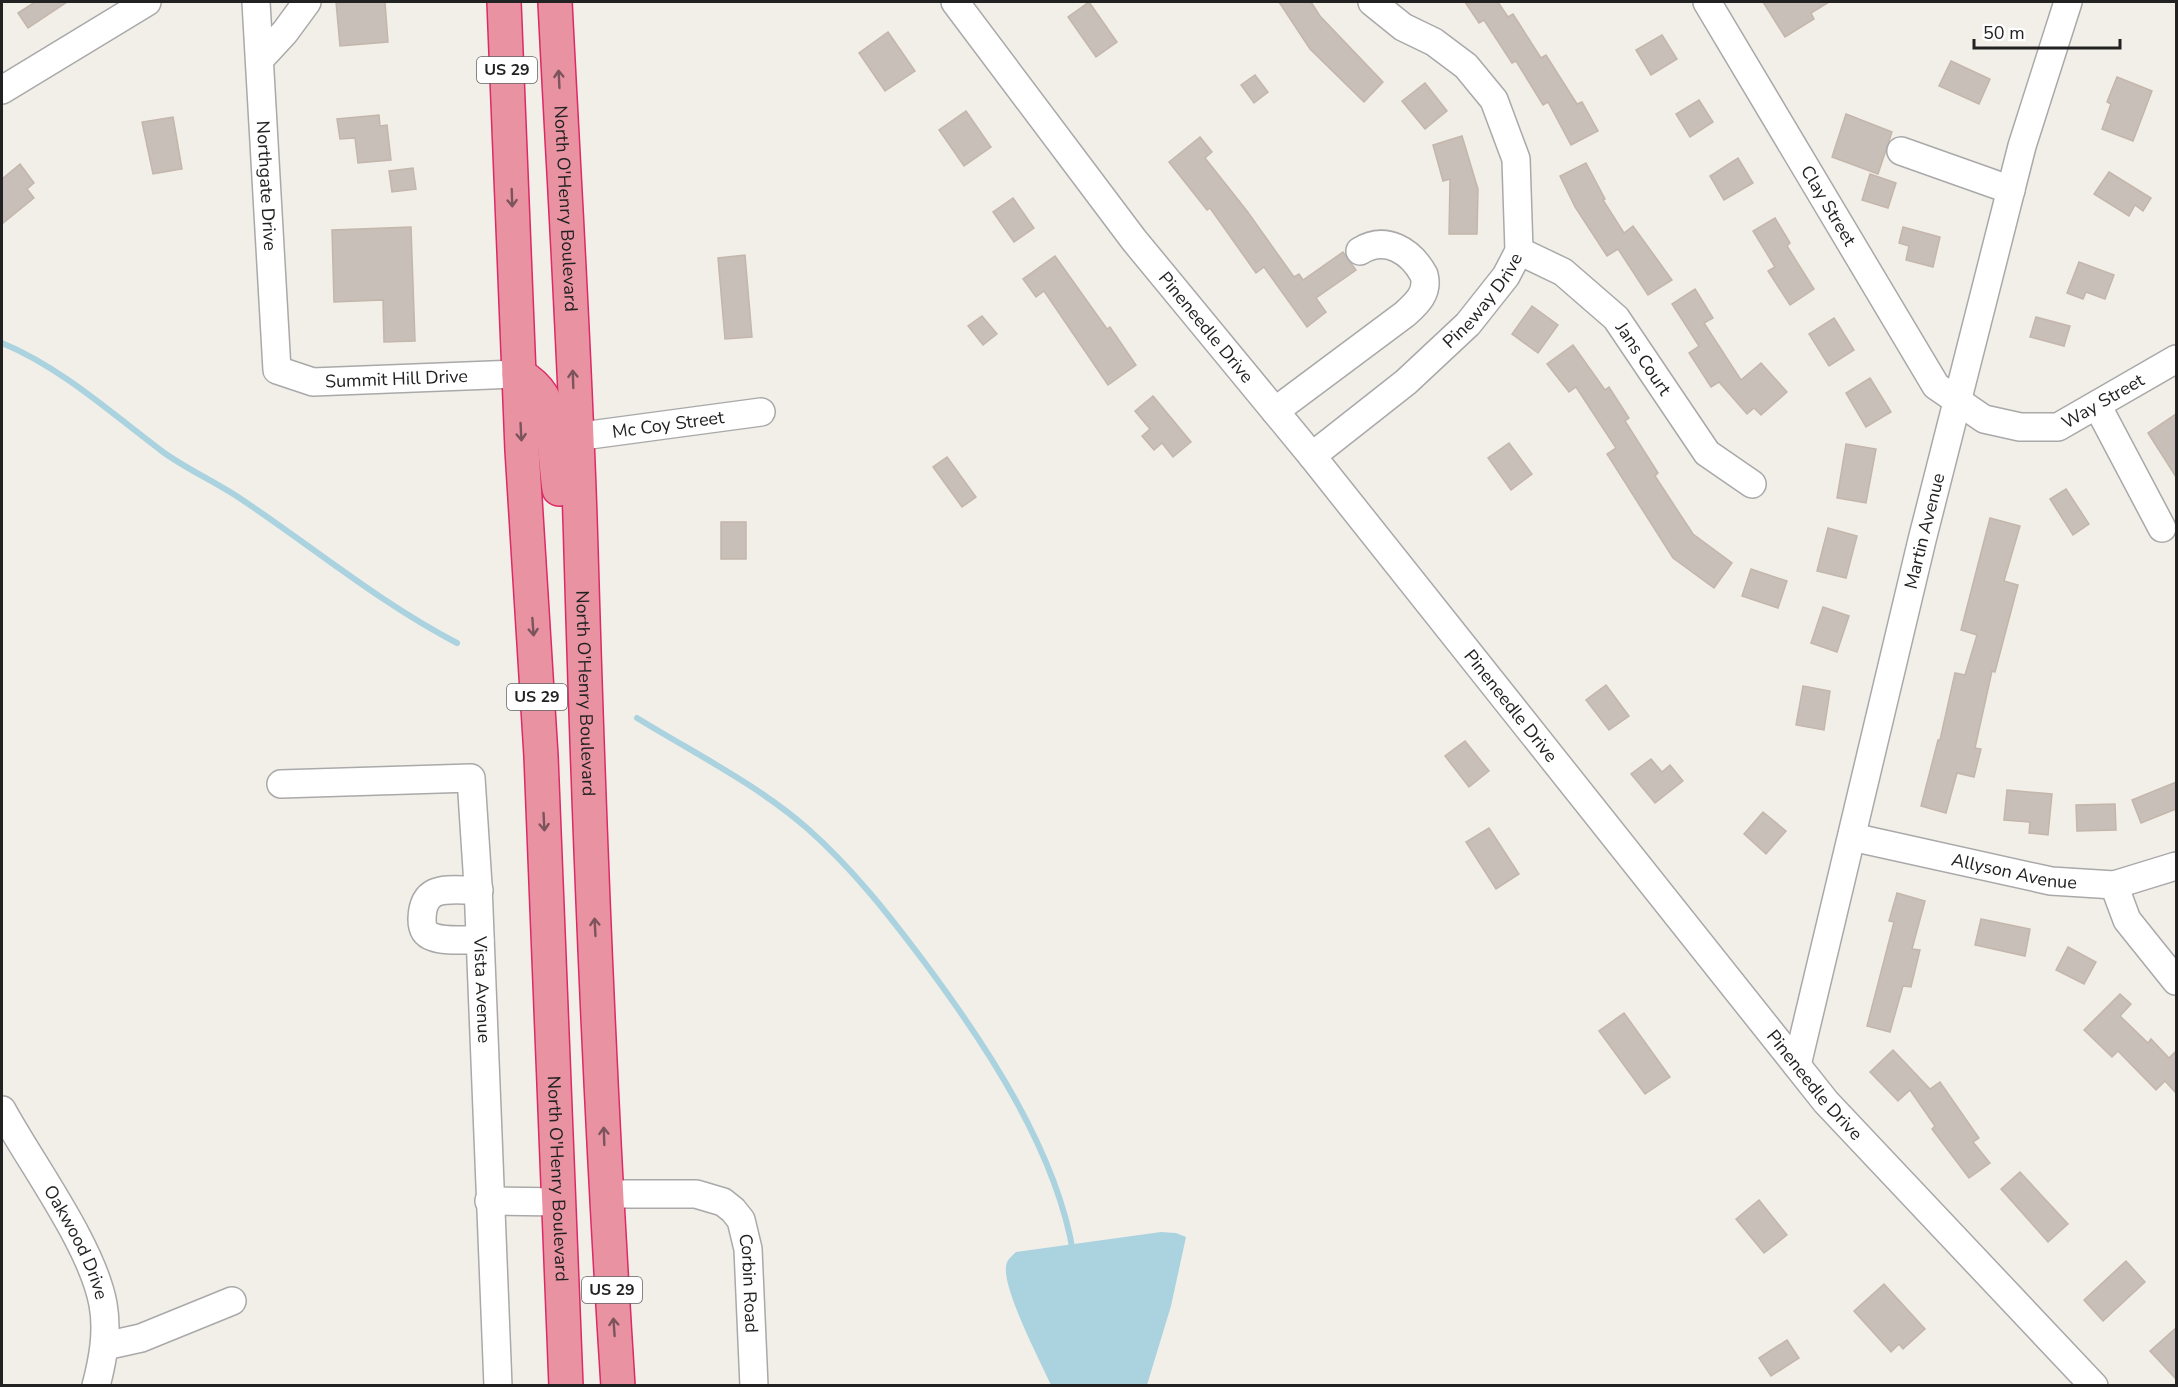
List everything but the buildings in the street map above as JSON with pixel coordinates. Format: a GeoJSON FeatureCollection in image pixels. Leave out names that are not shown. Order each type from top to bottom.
{"type":"FeatureCollection","features":[{"type":"Feature","properties":{"kind":"highway","name":"North O'Henry Boulevard"},"geometry":{"type":"LineString","coordinates":[[504,2],[519,374],[546,856],[561,1202],[566,1386]]}},
{"type":"Feature","properties":{"kind":"highway","name":"North O'Henry Boulevard"},"geometry":{"type":"LineString","coordinates":[[555,2],[581,549],[582,658],[606,1194],[618,1386]]}},
{"type":"Feature","properties":{"kind":"highway"},"geometry":{"type":"LineString","coordinates":[[519,374],[533,384],[548,410],[582,658]]}},
{"type":"Feature","properties":{"kind":"highway"},"geometry":{"type":"LineString","coordinates":[[546,856],[574,1046],[582,1162],[590,1183],[597,1190],[606,1194]]}},
{"type":"Feature","properties":{"kind":"street"},"geometry":{"type":"LineString","coordinates":[[2,90],[147,2]]}},
{"type":"Feature","properties":{"kind":"street","name":"Northgate Drive"},"geometry":{"type":"LineString","coordinates":[[256,2],[277,370]]}},
{"type":"Feature","properties":{"kind":"street"},"geometry":{"type":"LineString","coordinates":[[260,58],[285,32],[308,2]]}},
{"type":"Feature","properties":{"kind":"street","name":"Pineneedle Drive"},"geometry":{"type":"LineString","coordinates":[[955,2],[1134,240],[1312,456],[1826,1102],[2094,1386]]}},
{"type":"Feature","properties":{"kind":"street","name":"Pineway Drive"},"geometry":{"type":"LineString","coordinates":[[1312,456],[1406,382],[1468,324],[1506,276],[1519,251],[1516,159],[1494,99],[1466,66],[1434,42],[1403,27],[1372,2]]}},
{"type":"Feature","properties":{"kind":"street","name":"Clay Street"},"geometry":{"type":"LineString","coordinates":[[1707,2],[1936,386],[1958,401]]}},
{"type":"Feature","properties":{"kind":"street","name":"Martin Avenue"},"geometry":{"type":"LineString","coordinates":[[1797,1065],[1922,540],[2011,190],[2068,2]]}},
{"type":"Feature","properties":{"kind":"street"},"geometry":{"type":"LineString","coordinates":[[1901,151],[2011,190]]}},
{"type":"Feature","properties":{"kind":"street"},"geometry":{"type":"LineString","coordinates":[[1275,411],[1395,322],[1420,300],[1424,275],[1406,253],[1382,243],[1372,243],[1360,251]]}},
{"type":"Feature","properties":{"kind":"street","name":"Jans Court"},"geometry":{"type":"LineString","coordinates":[[1519,251],[1563,272],[1616,318],[1707,453],[1752,484]]}},
{"type":"Feature","properties":{"kind":"street","name":"Way Street"},"geometry":{"type":"LineString","coordinates":[[1958,401],[1984,419],[2020,427],[2058,427],[2176,359]]}},
{"type":"Feature","properties":{"kind":"street","name":"Summit Hill Drive"},"geometry":{"type":"LineString","coordinates":[[277,370],[313,382],[519,374]]}},
{"type":"Feature","properties":{"kind":"street"},"geometry":{"type":"LineString","coordinates":[[2097,405],[2162,528]]}},
{"type":"Feature","properties":{"kind":"street","name":"Mc Coy Street"},"geometry":{"type":"LineString","coordinates":[[575,437],[761,412]]}},
{"type":"Feature","properties":{"kind":"street","name":"Vista Avenue"},"geometry":{"type":"LineString","coordinates":[[281,784],[471,778],[478,890],[498,1386]]}},
{"type":"Feature","properties":{"kind":"street","name":"Allyson Avenue"},"geometry":{"type":"LineString","coordinates":[[1852,837],[2051,881],[2114,885],[2176,866]]}},
{"type":"Feature","properties":{"kind":"street"},"geometry":{"type":"LineString","coordinates":[[2114,885],[2127,920],[2176,981]]}},
{"type":"Feature","properties":{"kind":"street"},"geometry":{"type":"LineString","coordinates":[[478,890],[436,891],[428,896],[423,902],[422,926],[426,934],[434,938],[480,940]]}},
{"type":"Feature","properties":{"kind":"street","name":"Oakwood Drive"},"geometry":{"type":"LineString","coordinates":[[5,1124],[69,1225],[94,1272],[103,1305],[105,1346],[96,1386]]}},
{"type":"Feature","properties":{"kind":"street","name":"Corbin Road"},"geometry":{"type":"LineString","coordinates":[[606,1194],[696,1194],[723,1202],[733,1210],[743,1227],[748,1249],[754,1386]]}},
{"type":"Feature","properties":{"kind":"street"},"geometry":{"type":"LineString","coordinates":[[489,1201],[561,1202]]}},
{"type":"Feature","properties":{"kind":"street"},"geometry":{"type":"LineString","coordinates":[[105,1346],[141,1338],[232,1301]]}},
{"type":"Feature","properties":{"kind":"water"},"geometry":{"type":"Polygon","coordinates":[[[1161,1232],[1176,1233],[1186,1237],[1171,1306],[1147,1385],[1051,1385],[1023,1326],[1010,1292],[1006,1267],[1008,1260],[1016,1252],[1161,1232]]]}},
{"type":"Feature","properties":{"kind":"waterway"},"geometry":{"type":"LineString","coordinates":[[2,343],[66,378],[163,452],[241,499],[374,593],[457,643]]}},
{"type":"Feature","properties":{"kind":"waterway"},"geometry":{"type":"LineString","coordinates":[[637,718],[725,770],[789,813],[840,860],[884,910],[971,1028],[1015,1100],[1035,1137],[1051,1175],[1073,1252]]}}]}
